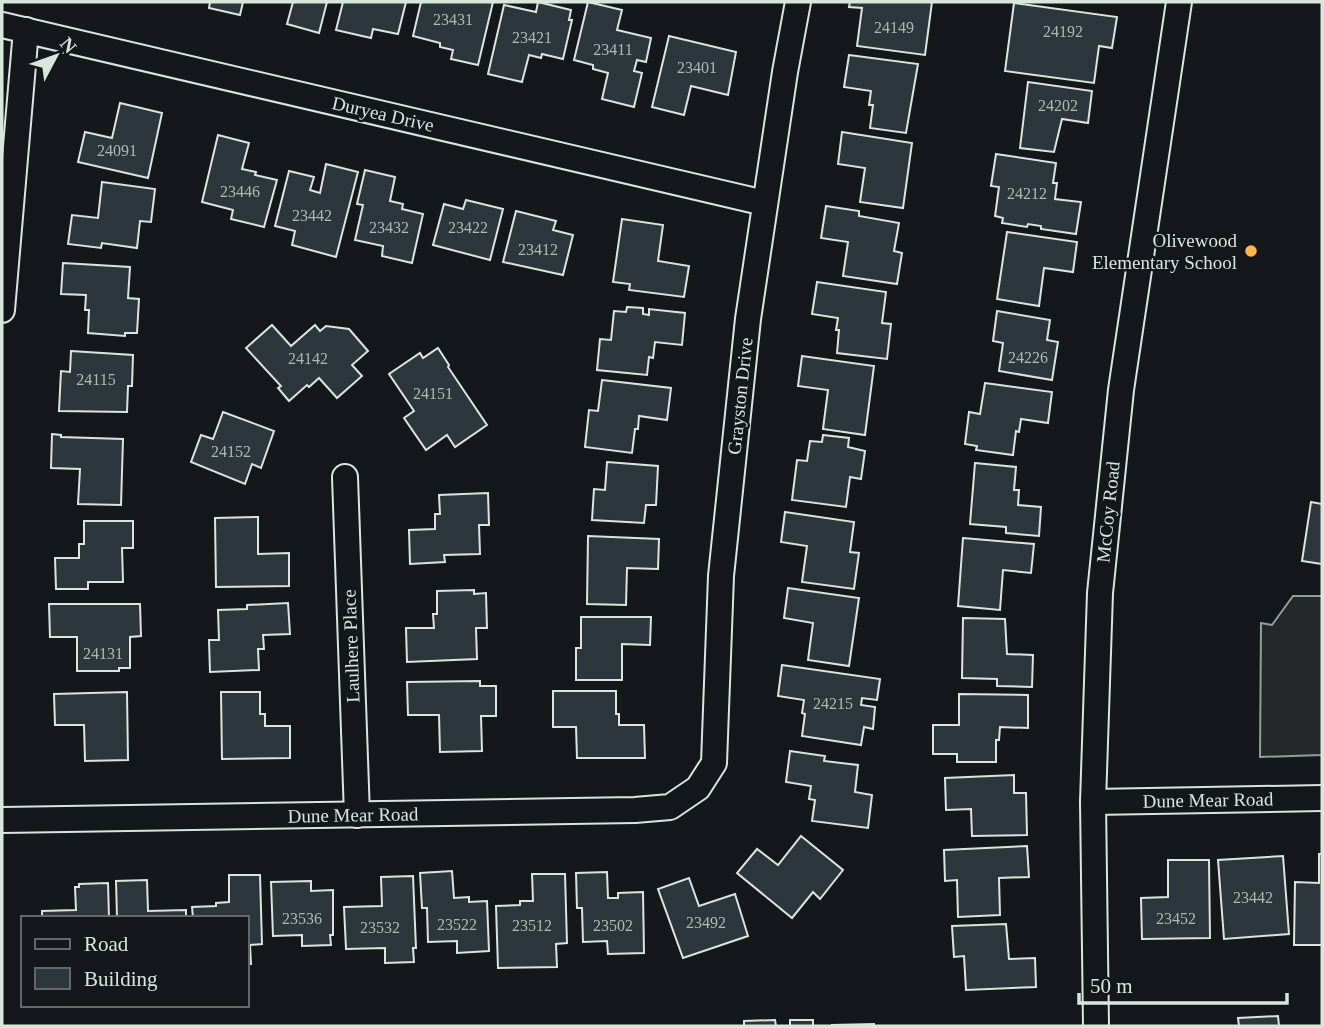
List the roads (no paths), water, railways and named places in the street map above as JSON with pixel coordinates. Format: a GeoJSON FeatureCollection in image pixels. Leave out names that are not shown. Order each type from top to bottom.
{"type":"FeatureCollection","features":[{"type":"Feature","properties":{"kind":"street","name":"Grayston Drive"},"geometry":{"type":"LineString","coordinates":[[698,788],[714,763],[721,576],[748,319],[798,2]]}},
{"type":"Feature","properties":{"kind":"street","name":"McCoy Road"},"geometry":{"type":"LineString","coordinates":[[1096,1026],[1093,802],[1100,593],[1123,377],[1179,2]]}},
{"type":"Feature","properties":{"kind":"street","name":"Duryea Drive"},"geometry":{"type":"LineString","coordinates":[[14,28],[765,203]]}},
{"type":"Feature","properties":{"kind":"street"},"geometry":{"type":"LineString","coordinates":[[2,310],[14,28]]}},
{"type":"Feature","properties":{"kind":"street","name":"Laulhere Place"},"geometry":{"type":"LineString","coordinates":[[345,477],[356,814]]}},
{"type":"Feature","properties":{"kind":"street","name":"Dune Mear Road"},"geometry":{"type":"LineString","coordinates":[[2,820],[635,810],[670,807],[698,788]]}},
{"type":"Feature","properties":{"kind":"street","name":"Dune Mear Road"},"geometry":{"type":"LineString","coordinates":[[1093,802],[1322,799]]}},
{"type":"Feature","properties":{"kind":"place","name":"Olivewood Elementary School"},"geometry":{"type":"Point","coordinates":[1251,251]}}]}
